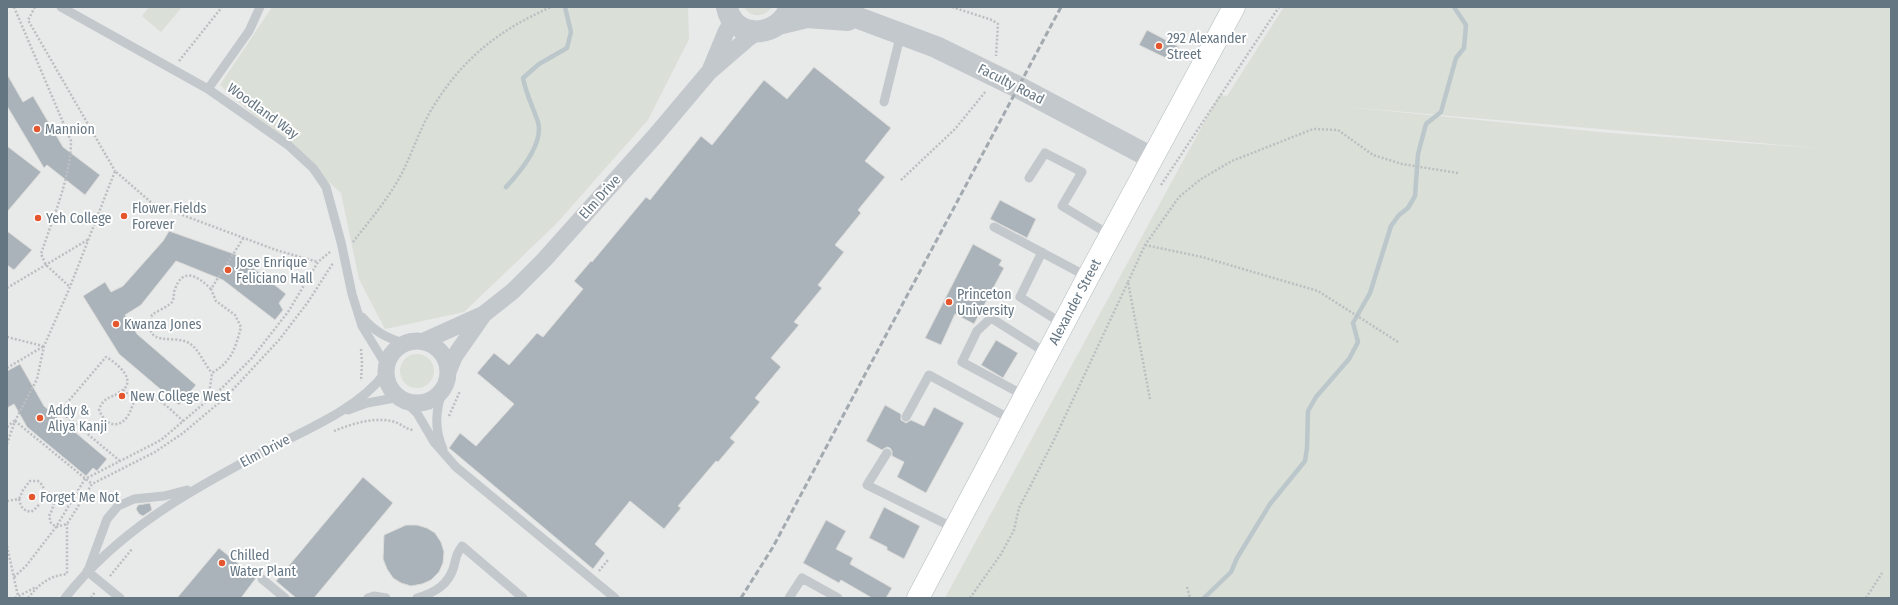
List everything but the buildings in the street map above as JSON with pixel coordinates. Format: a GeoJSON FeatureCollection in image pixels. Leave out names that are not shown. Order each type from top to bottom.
{"type":"FeatureCollection","features":[{"type":"Feature","properties":{"kind":"main road","name":"Alexander Street"},"geometry":{"type":"LineString","coordinates":[[918,598],[956,529],[1110,235],[1234,7]]}},
{"type":"Feature","properties":{"kind":"street","name":"Faculty Road"},"geometry":{"type":"LineString","coordinates":[[829,7],[865,22],[901,33],[936,48],[1018,87],[1152,158]]}},
{"type":"Feature","properties":{"kind":"street"},"geometry":{"type":"LineString","coordinates":[[730,13],[748,30],[757,32]]}},
{"type":"Feature","properties":{"kind":"street","name":"Elm Drive"},"geometry":{"type":"LineString","coordinates":[[709,72],[726,32],[730,13]]}},
{"type":"Feature","properties":{"kind":"street","name":"Faculty Road"},"geometry":{"type":"LineString","coordinates":[[757,32],[766,31],[786,15],[865,22]]}},
{"type":"Feature","properties":{"kind":"street","name":"Elm Drive"},"geometry":{"type":"LineString","coordinates":[[424,341],[484,314],[513,291],[544,260],[655,136],[709,72],[757,32]]}},
{"type":"Feature","properties":{"kind":"street","name":"Elm Drive"},"geometry":{"type":"LineString","coordinates":[[448,372],[454,357],[484,314]]}},
{"type":"Feature","properties":{"kind":"street"},"geometry":{"type":"LineString","coordinates":[[414,340],[424,341],[440,350],[446,360],[448,372],[443,390],[435,397],[425,402],[415,403],[402,399],[391,389],[386,369],[395,348],[414,340]]}},
{"type":"Feature","properties":{"kind":"lane","name":"Woodland Way"},"geometry":{"type":"LineString","coordinates":[[61,7],[208,89],[288,145],[313,168],[326,187],[341,242],[357,312],[386,369]]}},
{"type":"Feature","properties":{"kind":"lane"},"geometry":{"type":"LineString","coordinates":[[208,89],[249,31],[260,7]]}},
{"type":"Feature","properties":{"kind":"lane"},"geometry":{"type":"LineString","coordinates":[[884,102],[901,33]]}},
{"type":"Feature","properties":{"kind":"lane"},"geometry":{"type":"LineString","coordinates":[[1029,178],[1045,153],[1082,172],[1062,206],[1110,235]]}},
{"type":"Feature","properties":{"kind":"lane"},"geometry":{"type":"LineString","coordinates":[[994,227],[1088,277]]}},
{"type":"Feature","properties":{"kind":"lane"},"geometry":{"type":"LineString","coordinates":[[1042,252],[1020,297],[1063,324]]}},
{"type":"Feature","properties":{"kind":"lane","name":"Woodland Way"},"geometry":{"type":"LineString","coordinates":[[357,312],[375,331],[392,340],[404,343]]}},
{"type":"Feature","properties":{"kind":"lane"},"geometry":{"type":"LineString","coordinates":[[1025,396],[962,362],[977,331],[990,318],[1048,354]]}},
{"type":"Feature","properties":{"kind":"lane","name":"Elm Drive"},"geometry":{"type":"LineString","coordinates":[[65,598],[87,571],[131,531],[162,509],[197,488],[334,415],[372,389],[386,369]]}},
{"type":"Feature","properties":{"kind":"lane"},"geometry":{"type":"LineString","coordinates":[[906,417],[929,375],[1012,421]]}},
{"type":"Feature","properties":{"kind":"lane"},"geometry":{"type":"LineString","coordinates":[[443,390],[437,411],[436,425],[439,439],[448,459]]}},
{"type":"Feature","properties":{"kind":"lane"},"geometry":{"type":"LineString","coordinates":[[402,399],[417,413],[434,442],[448,459],[613,598]]}},
{"type":"Feature","properties":{"kind":"lane","name":"Elm Drive"},"geometry":{"type":"LineString","coordinates":[[334,415],[367,403],[402,399]]}},
{"type":"Feature","properties":{"kind":"lane"},"geometry":{"type":"LineString","coordinates":[[887,453],[868,485],[956,529]]}},
{"type":"Feature","properties":{"kind":"lane","name":"Elm Drive"},"geometry":{"type":"LineString","coordinates":[[87,571],[107,519],[118,506],[134,500],[164,496],[197,488]]}},
{"type":"Feature","properties":{"kind":"lane"},"geometry":{"type":"LineString","coordinates":[[417,598],[428,595],[440,588],[454,567],[455,556],[462,546],[523,598]]}},
{"type":"Feature","properties":{"kind":"lane"},"geometry":{"type":"LineString","coordinates":[[87,571],[120,598]]}},
{"type":"Feature","properties":{"kind":"lane"},"geometry":{"type":"LineString","coordinates":[[789,598],[802,578],[838,598]]}},
{"type":"Feature","properties":{"kind":"lane"},"geometry":{"type":"LineString","coordinates":[[262,579],[285,598]]}},
{"type":"Feature","properties":{"kind":"lane"},"geometry":{"type":"LineString","coordinates":[[368,598],[374,596],[386,598]]}},
{"type":"Feature","properties":{"kind":"path"},"geometry":{"type":"LineString","coordinates":[[14,7],[71,142],[71,153],[65,179],[41,254],[46,265],[70,287]]}},
{"type":"Feature","properties":{"kind":"path"},"geometry":{"type":"LineString","coordinates":[[22,24],[28,20],[35,7]]}},
{"type":"Feature","properties":{"kind":"path"},"geometry":{"type":"LineString","coordinates":[[175,70],[179,62],[222,7]]}},
{"type":"Feature","properties":{"kind":"path"},"geometry":{"type":"LineString","coordinates":[[350,247],[392,192],[433,107],[461,69],[478,51],[505,30],[551,7]]}},
{"type":"Feature","properties":{"kind":"path"},"geometry":{"type":"LineString","coordinates":[[952,7],[992,20],[998,24],[996,56]]}},
{"type":"Feature","properties":{"kind":"path"},"geometry":{"type":"LineString","coordinates":[[1160,186],[1279,7]]}},
{"type":"Feature","properties":{"kind":"path"},"geometry":{"type":"LineString","coordinates":[[28,20],[115,171],[153,204],[276,250],[318,262]]}},
{"type":"Feature","properties":{"kind":"path"},"geometry":{"type":"LineString","coordinates":[[901,180],[955,128],[988,88]]}},
{"type":"Feature","properties":{"kind":"path"},"geometry":{"type":"LineString","coordinates":[[970,598],[1001,554],[1014,530],[1018,508],[1054,440],[1145,245],[1178,197],[1201,179],[1232,161],[1313,129],[1338,130],[1373,155],[1407,164],[1458,173]]}},
{"type":"Feature","properties":{"kind":"path"},"geometry":{"type":"LineString","coordinates":[[7,444],[15,421],[37,378],[44,346],[70,287],[115,171]]}},
{"type":"Feature","properties":{"kind":"path"},"geometry":{"type":"LineString","coordinates":[[211,289],[244,237]]}},
{"type":"Feature","properties":{"kind":"path"},"geometry":{"type":"LineString","coordinates":[[7,288],[89,239]]}},
{"type":"Feature","properties":{"kind":"path"},"geometry":{"type":"LineString","coordinates":[[14,577],[26,566],[56,527],[85,479],[161,440],[212,397],[252,358],[288,312],[318,262],[341,242]]}},
{"type":"Feature","properties":{"kind":"path"},"geometry":{"type":"LineString","coordinates":[[1145,245],[1202,257],[1318,291],[1398,342]]}},
{"type":"Feature","properties":{"kind":"path"},"geometry":{"type":"LineString","coordinates":[[7,546],[17,597],[37,587],[54,575],[66,574],[67,524],[92,484],[155,452],[183,433],[226,397],[279,340],[308,302],[334,261]]}},
{"type":"Feature","properties":{"kind":"path"},"geometry":{"type":"LineString","coordinates":[[212,373],[224,365],[234,351],[241,327],[236,315],[216,301],[211,289],[203,281],[193,275],[187,276],[181,279],[174,291],[173,300],[170,304],[152,315],[150,327],[152,333],[156,337],[182,340],[194,347],[212,373],[210,388],[212,397]]}},
{"type":"Feature","properties":{"kind":"path"},"geometry":{"type":"LineString","coordinates":[[1128,282],[1150,399]]}},
{"type":"Feature","properties":{"kind":"path"},"geometry":{"type":"LineString","coordinates":[[7,337],[44,346]]}},
{"type":"Feature","properties":{"kind":"path"},"geometry":{"type":"LineString","coordinates":[[7,368],[44,346]]}},
{"type":"Feature","properties":{"kind":"path"},"geometry":{"type":"LineString","coordinates":[[120,461],[60,411],[106,357],[119,365],[127,380],[123,390],[106,398],[102,403],[99,409],[104,420],[110,424],[117,424],[124,421],[128,416],[135,400],[144,396],[153,398],[165,405],[183,421]]}},
{"type":"Feature","properties":{"kind":"path"},"geometry":{"type":"LineString","coordinates":[[123,390],[135,400]]}},
{"type":"Feature","properties":{"kind":"path"},"geometry":{"type":"LineString","coordinates":[[446,418],[451,413],[460,391]]}},
{"type":"Feature","properties":{"kind":"path"},"geometry":{"type":"LineString","coordinates":[[331,432],[355,424],[383,419],[400,423],[410,430],[417,430]]}},
{"type":"Feature","properties":{"kind":"path"},"geometry":{"type":"LineString","coordinates":[[15,421],[92,484]]}},
{"type":"Feature","properties":{"kind":"path"},"geometry":{"type":"LineString","coordinates":[[7,427],[15,421]]}},
{"type":"Feature","properties":{"kind":"path"},"geometry":{"type":"LineString","coordinates":[[45,492],[42,500],[31,512],[25,511],[21,507],[19,499],[25,486],[32,480],[41,483],[45,492],[49,493],[53,497],[54,504],[49,516],[51,523],[56,527]]}},
{"type":"Feature","properties":{"kind":"path"},"geometry":{"type":"LineString","coordinates":[[7,501],[19,499]]}},
{"type":"Feature","properties":{"kind":"path"},"geometry":{"type":"LineString","coordinates":[[56,527],[67,524]]}},
{"type":"Feature","properties":{"kind":"path"},"geometry":{"type":"LineString","coordinates":[[110,576],[135,545]]}},
{"type":"Feature","properties":{"kind":"path"},"geometry":{"type":"LineString","coordinates":[[598,572],[608,560]]}},
{"type":"Feature","properties":{"kind":"path"},"geometry":{"type":"LineString","coordinates":[[1866,598],[1882,573]]}},
{"type":"Feature","properties":{"kind":"path"},"geometry":{"type":"LineString","coordinates":[[28,598],[37,587]]}},
{"type":"Feature","properties":{"kind":"path"},"geometry":{"type":"LineString","coordinates":[[1187,587],[1190,598]]}},
{"type":"Feature","properties":{"kind":"path"},"geometry":{"type":"LineString","coordinates":[[91,598],[96,592]]}},
{"type":"Feature","properties":{"kind":"shaded area","name":"Princeton University"},"geometry":{"type":"Polygon","coordinates":[[[7,7],[1891,7],[1891,598],[7,598],[7,7]]]}},
{"type":"Feature","properties":{"kind":"shaded area"},"geometry":{"type":"Polygon","coordinates":[[[149,7],[182,7],[161,32],[142,16],[149,7]]]}},
{"type":"Feature","properties":{"kind":"shaded area"},"geometry":{"type":"Polygon","coordinates":[[[272,7],[688,7],[689,39],[648,120],[556,224],[464,312],[385,329],[359,279],[341,193],[220,85],[272,7]]]}},
{"type":"Feature","properties":{"kind":"shaded area"},"geometry":{"type":"Polygon","coordinates":[[[744,7],[772,7],[769,11],[761,15],[754,15],[747,11],[744,7]]]}},
{"type":"Feature","properties":{"kind":"shaded area"},"geometry":{"type":"Polygon","coordinates":[[[1284,7],[1891,7],[1891,598],[945,598],[1219,95],[1227,96],[1284,7]],[[1337,106],[1610,133],[1829,149],[1337,106]]]}},
{"type":"Feature","properties":{"kind":"shaded area"},"geometry":{"type":"Polygon","coordinates":[[[414,354],[420,354],[424,355],[431,361],[434,371],[433,378],[427,385],[420,388],[414,388],[410,387],[403,381],[400,374],[400,368],[401,364],[407,357],[414,354]]]}},
{"type":"Feature","properties":{"kind":"waterway"},"geometry":{"type":"LineString","coordinates":[[506,187],[524,166],[538,139],[538,122],[523,78],[539,64],[567,48],[571,32],[565,7]]}},
{"type":"Feature","properties":{"kind":"waterway"},"geometry":{"type":"LineString","coordinates":[[1204,598],[1231,572],[1237,558],[1270,504],[1305,461],[1307,448],[1308,411],[1316,397],[1349,359],[1358,342],[1353,323],[1370,293],[1391,226],[1399,215],[1408,208],[1415,196],[1418,154],[1426,124],[1441,112],[1456,58],[1464,48],[1466,25],[1454,7]]}},
{"type":"Feature","properties":{"kind":"railway"},"geometry":{"type":"LineString","coordinates":[[741,598],[773,547],[1061,7]]}},
{"type":"Feature","properties":{"kind":"place","name":"292 Alexander Street"},"geometry":{"type":"Point","coordinates":[1159,46]}},
{"type":"Feature","properties":{"kind":"place","name":"Mannion"},"geometry":{"type":"Point","coordinates":[37,129]}},
{"type":"Feature","properties":{"kind":"place","name":"Flower Fields Forever"},"geometry":{"type":"Point","coordinates":[124,216]}},
{"type":"Feature","properties":{"kind":"place","name":"Yeh College"},"geometry":{"type":"Point","coordinates":[38,218]}},
{"type":"Feature","properties":{"kind":"place","name":"Jose Enrique Feliciano Hall"},"geometry":{"type":"Point","coordinates":[228,270]}},
{"type":"Feature","properties":{"kind":"place","name":"Princeton University"},"geometry":{"type":"Point","coordinates":[949,302]}},
{"type":"Feature","properties":{"kind":"place","name":"Kwanza Jones"},"geometry":{"type":"Point","coordinates":[116,324]}},
{"type":"Feature","properties":{"kind":"place","name":"New College West"},"geometry":{"type":"Point","coordinates":[122,396]}},
{"type":"Feature","properties":{"kind":"place","name":"Addy & Aliya Kanji"},"geometry":{"type":"Point","coordinates":[40,418]}},
{"type":"Feature","properties":{"kind":"place","name":"Forget Me Not"},"geometry":{"type":"Point","coordinates":[32,497]}},
{"type":"Feature","properties":{"kind":"place","name":"Chilled Water Plant"},"geometry":{"type":"Point","coordinates":[222,563]}}]}
